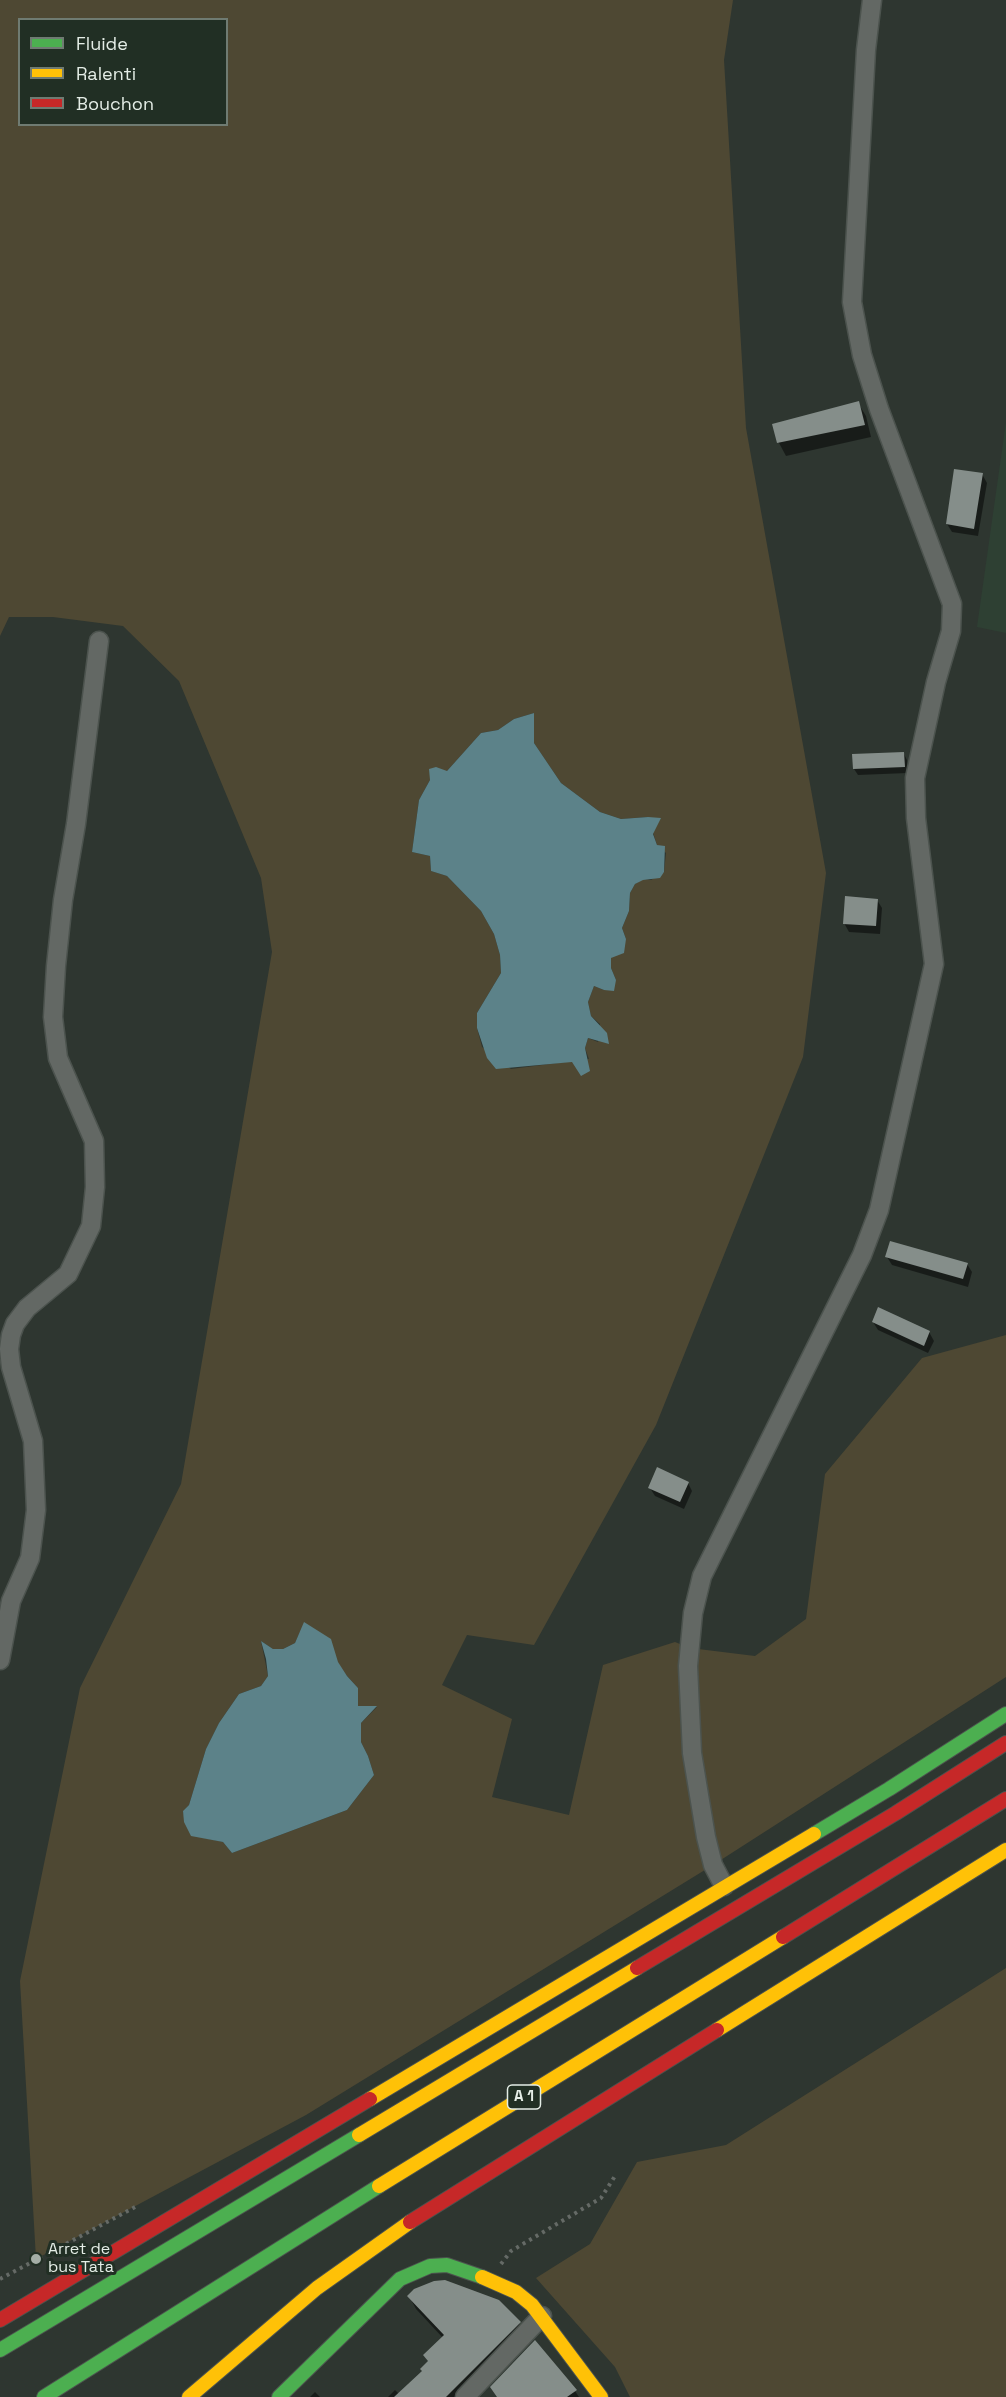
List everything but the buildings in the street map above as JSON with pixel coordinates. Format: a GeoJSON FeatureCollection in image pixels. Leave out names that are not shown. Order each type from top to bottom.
{"type":"FeatureCollection","features":[{"type":"Feature","properties":{"kind":"main road"},"geometry":{"type":"LineString","coordinates":[[0,2320],[889,1789],[1006,1714]]}},
{"type":"Feature","properties":{"kind":"main road"},"geometry":{"type":"LineString","coordinates":[[0,2349],[866,1832],[1006,1743]]}},
{"type":"Feature","properties":{"kind":"main road","name":"A 1"},"geometry":{"type":"LineString","coordinates":[[44,2397],[318,2224],[1006,1799]]}},
{"type":"Feature","properties":{"kind":"main road"},"geometry":{"type":"LineString","coordinates":[[189,2397],[317,2288],[397,2231],[1006,1850]]}},
{"type":"Feature","properties":{"kind":"main road"},"geometry":{"type":"LineString","coordinates":[[279,2397],[400,2279],[430,2266],[447,2265],[489,2279],[516,2292],[542,2316],[601,2397]]}},
{"type":"Feature","properties":{"kind":"street"},"geometry":{"type":"LineString","coordinates":[[724,1886],[713,1865],[706,1837],[692,1753],[688,1666],[693,1612],[702,1576],[862,1255],[879,1210],[934,964],[916,818],[915,778],[936,682],[951,632],[952,604],[879,409],[862,356],[852,302],[866,50],[872,0]]}},
{"type":"Feature","properties":{"kind":"street"},"geometry":{"type":"LineString","coordinates":[[0,1660],[11,1601],[30,1558],[36,1509],[33,1441],[11,1367],[10,1335],[27,1308],[69,1274],[91,1226],[95,1187],[94,1142],[58,1058],[54,1017],[56,966],[62,911],[76,824],[99,641]]}},
{"type":"Feature","properties":{"kind":"street"},"geometry":{"type":"LineString","coordinates":[[465,2397],[542,2316]]}},
{"type":"Feature","properties":{"kind":"path"},"geometry":{"type":"LineString","coordinates":[[489,2279],[512,2251],[601,2198],[615,2176]]}},
{"type":"Feature","properties":{"kind":"shaded area"},"geometry":{"type":"Polygon","coordinates":[[[0,0],[733,0],[724,60],[746,428],[826,873],[803,1057],[656,1425],[534,1645],[467,1635],[442,1685],[512,1719],[492,1797],[569,1815],[603,1665],[675,1642],[690,1648],[755,1656],[806,1619],[825,1474],[922,1358],[1006,1335],[1006,1677],[713,1865],[306,2115],[36,2259],[20,1981],[80,1688],[181,1484],[272,952],[261,878],[179,681],[123,626],[53,617],[9,617],[0,636],[0,0]],[[534,713],[514,719],[498,730],[481,733],[447,771],[430,780],[419,800],[412,852],[430,856],[431,871],[447,876],[481,911],[494,934],[500,955],[501,973],[477,1013],[477,1028],[482,1047],[511,1069],[589,1059],[585,1048],[588,1038],[598,1042],[600,1024],[591,1016],[588,1002],[594,986],[604,990],[616,980],[611,968],[611,958],[626,939],[622,928],[629,911],[630,893],[635,884],[643,879],[651,880],[664,872],[666,853],[657,845],[648,817],[621,819],[600,812],[561,783],[534,743],[534,713]],[[300,1632],[295,1643],[283,1649],[273,1649],[261,1641],[268,1676],[261,1686],[239,1694],[219,1723],[206,1749],[189,1805],[183,1812],[191,1835],[223,1842],[232,1853],[347,1810],[374,1775],[361,1742],[361,1723],[377,1707],[358,1706],[358,1688],[337,1662],[330,1639],[300,1632]]]}},
{"type":"Feature","properties":{"kind":"shaded area"},"geometry":{"type":"Polygon","coordinates":[[[1006,422],[1006,633],[977,627],[1006,422]]]}},
{"type":"Feature","properties":{"kind":"shaded area"},"geometry":{"type":"Polygon","coordinates":[[[1006,1968],[1006,2397],[630,2397],[615,2367],[536,2278],[590,2244],[637,2162],[726,2145],[1006,1968]]]}},
{"type":"Feature","properties":{"kind":"water"},"geometry":{"type":"Polygon","coordinates":[[[534,713],[534,743],[561,783],[600,812],[621,819],[661,818],[653,834],[657,845],[665,846],[664,872],[660,878],[643,880],[635,884],[630,893],[629,911],[622,928],[626,939],[624,953],[611,958],[611,968],[616,980],[614,991],[594,986],[588,1002],[591,1016],[607,1033],[609,1044],[588,1038],[585,1048],[590,1071],[581,1076],[572,1062],[496,1069],[487,1058],[477,1028],[477,1013],[501,973],[500,955],[494,934],[481,911],[447,876],[431,871],[430,856],[412,852],[419,800],[430,780],[429,769],[436,767],[447,771],[481,733],[498,730],[514,719],[534,713]]]}},
{"type":"Feature","properties":{"kind":"water"},"geometry":{"type":"Polygon","coordinates":[[[304,1622],[331,1639],[338,1662],[358,1688],[358,1706],[377,1706],[361,1723],[361,1742],[374,1775],[347,1810],[232,1853],[223,1842],[191,1836],[184,1822],[183,1811],[189,1805],[206,1749],[219,1723],[239,1694],[261,1686],[268,1676],[261,1641],[273,1649],[283,1649],[295,1643],[304,1622]]]}},
{"type":"Feature","properties":{"kind":"traffic: fast"},"geometry":{"type":"LineString","coordinates":[[814,1834],[1006,1714]]}},
{"type":"Feature","properties":{"kind":"traffic: fast"},"geometry":{"type":"LineString","coordinates":[[0,2350],[359,2135]]}},
{"type":"Feature","properties":{"kind":"traffic: fast"},"geometry":{"type":"LineString","coordinates":[[44,2397],[379,2186]]}},
{"type":"Feature","properties":{"kind":"traffic: fast"},"geometry":{"type":"LineString","coordinates":[[279,2397],[400,2279],[430,2266],[447,2265],[482,2277]]}},
{"type":"Feature","properties":{"kind":"traffic: slow"},"geometry":{"type":"LineString","coordinates":[[370,2099],[814,1834]]}},
{"type":"Feature","properties":{"kind":"traffic: slow"},"geometry":{"type":"LineString","coordinates":[[717,2030],[1006,1850]]}},
{"type":"Feature","properties":{"kind":"traffic: slow"},"geometry":{"type":"LineString","coordinates":[[379,2186],[783,1937]]}},
{"type":"Feature","properties":{"kind":"traffic: slow"},"geometry":{"type":"LineString","coordinates":[[359,2135],[637,1968]]}},
{"type":"Feature","properties":{"kind":"traffic: slow"},"geometry":{"type":"LineString","coordinates":[[189,2397],[317,2288],[410,2222]]}},
{"type":"Feature","properties":{"kind":"traffic: slow"},"geometry":{"type":"LineString","coordinates":[[482,2277],[516,2292],[532,2305],[601,2397]]}},
{"type":"Feature","properties":{"kind":"traffic: jam"},"geometry":{"type":"LineString","coordinates":[[637,1968],[896,1813],[1006,1743]]}},
{"type":"Feature","properties":{"kind":"traffic: jam"},"geometry":{"type":"LineString","coordinates":[[783,1937],[1006,1799]]}},
{"type":"Feature","properties":{"kind":"traffic: jam"},"geometry":{"type":"LineString","coordinates":[[410,2222],[717,2030]]}},
{"type":"Feature","properties":{"kind":"traffic: jam"},"geometry":{"type":"LineString","coordinates":[[0,2320],[370,2099]]}},
{"type":"Feature","properties":{"kind":"place","name":"Arret de bus Tata"},"geometry":{"type":"Point","coordinates":[36,2259]}}]}
